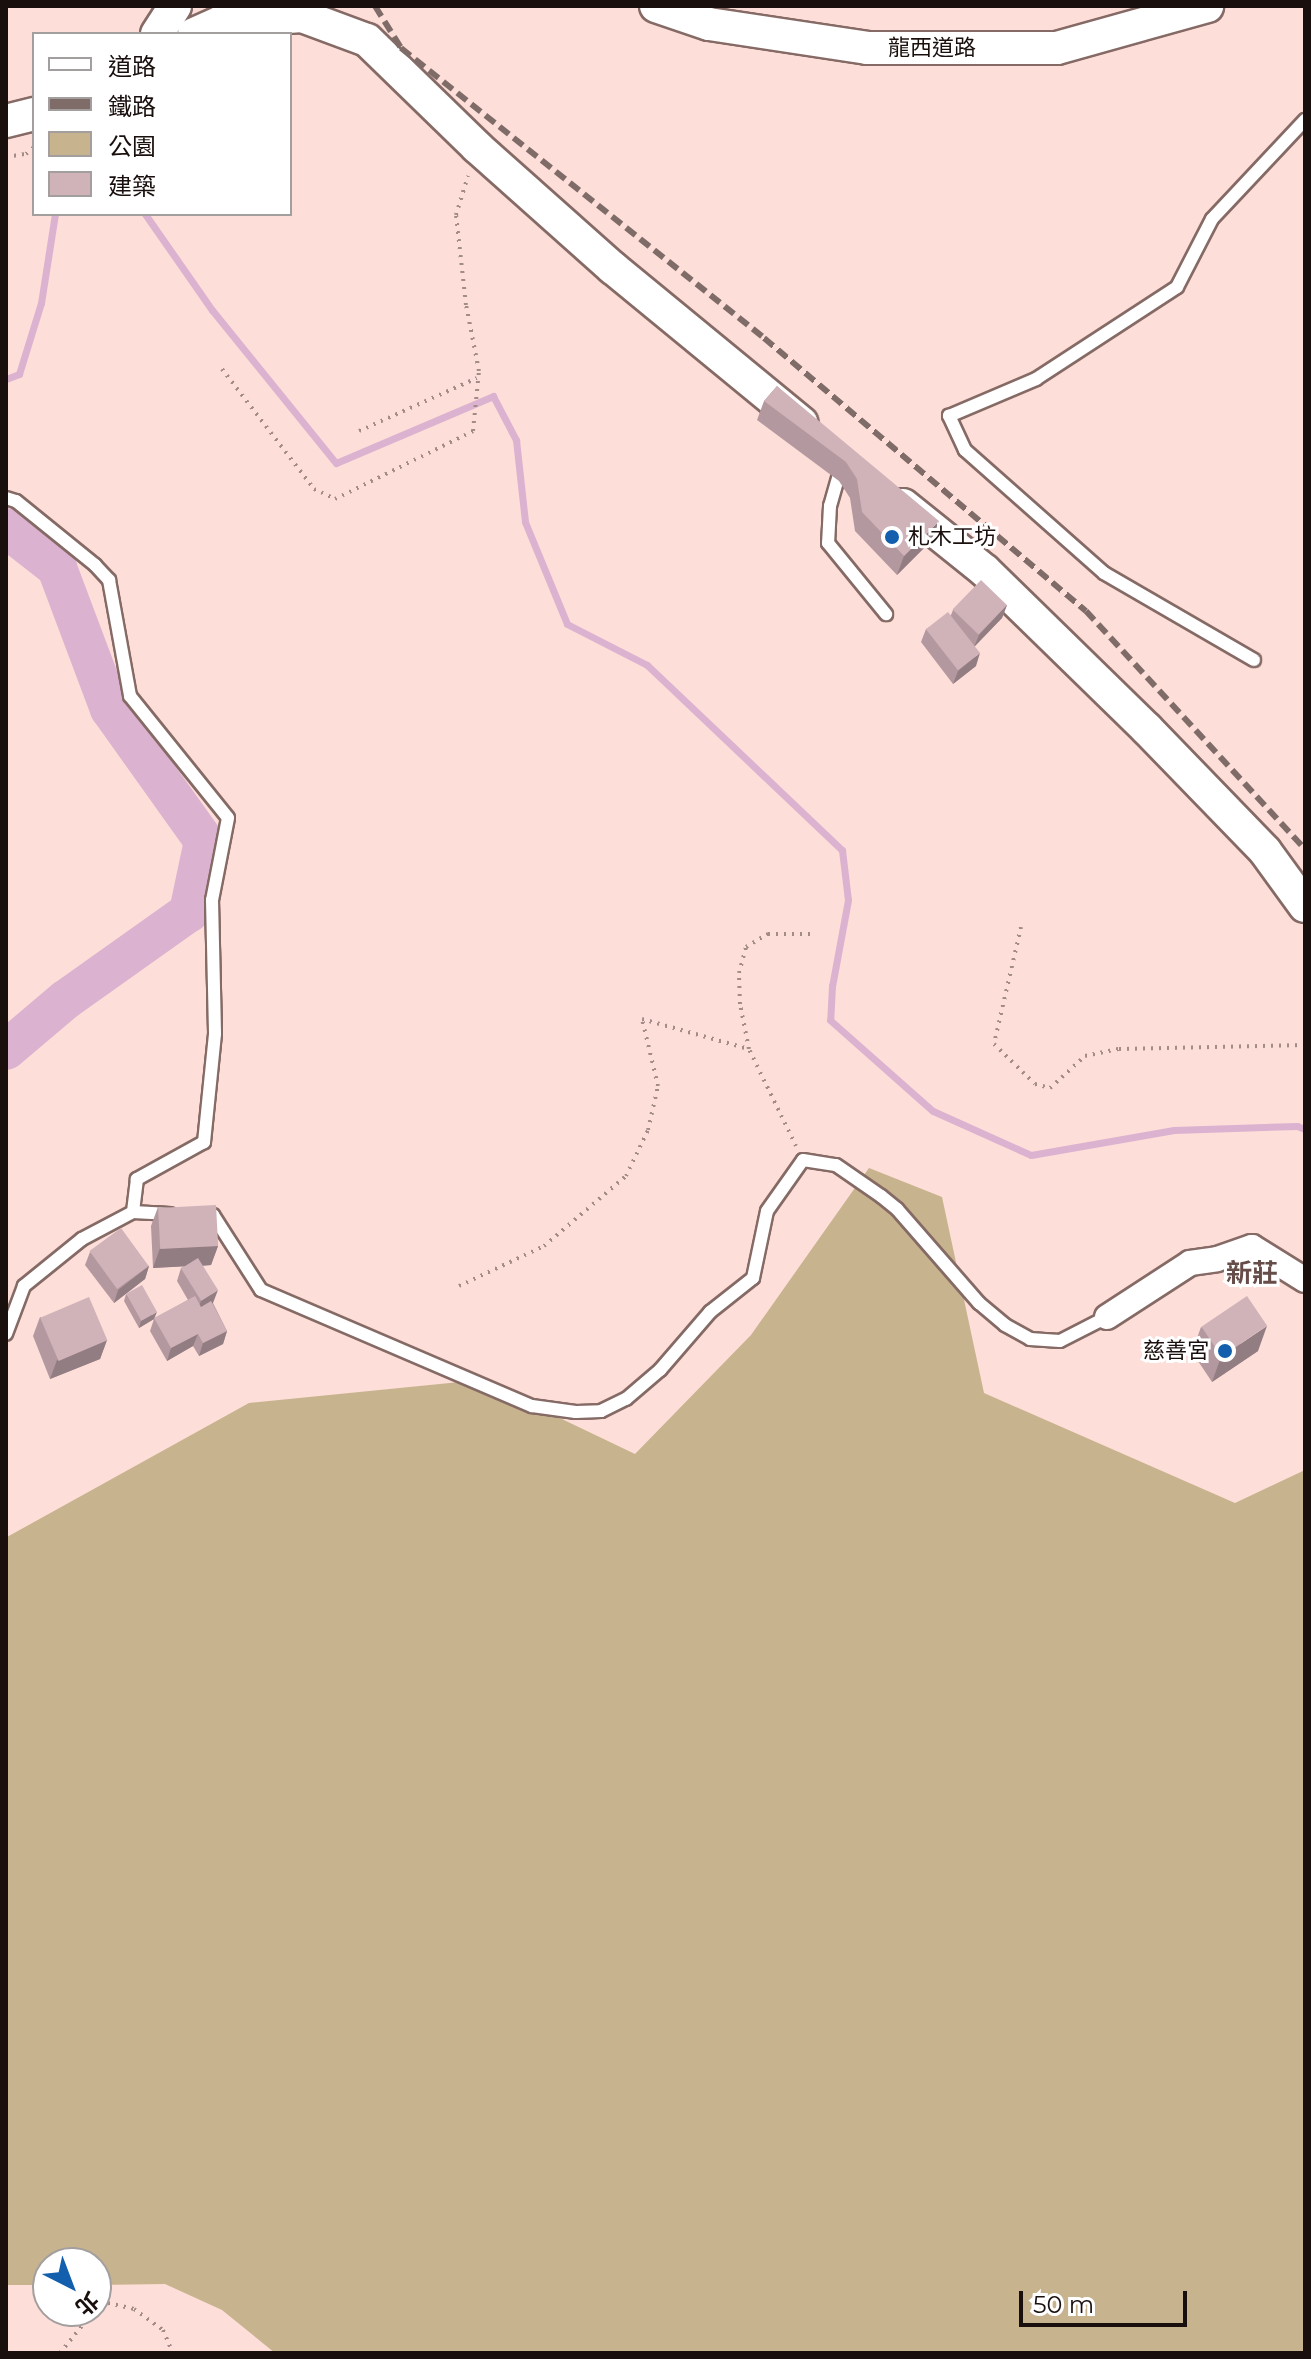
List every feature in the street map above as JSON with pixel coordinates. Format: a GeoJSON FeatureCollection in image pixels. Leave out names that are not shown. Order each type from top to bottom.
{"type":"FeatureCollection","features":[{"type":"Feature","properties":{"kind":"street"},"geometry":{"type":"LineString","coordinates":[[158,32],[175,6]]}},
{"type":"Feature","properties":{"kind":"street","name":"龍西道路"},"geometry":{"type":"LineString","coordinates":[[656,6],[709,24],[867,48],[1057,48],[1207,6]]}},
{"type":"Feature","properties":{"kind":"street"},"geometry":{"type":"LineString","coordinates":[[198,32],[221,22],[302,16],[367,40],[477,147],[613,268],[985,571],[1146,728],[1265,851],[1305,906]]}},
{"type":"Feature","properties":{"kind":"street"},"geometry":{"type":"LineString","coordinates":[[6,121],[32,114]]}},
{"type":"Feature","properties":{"kind":"street"},"geometry":{"type":"LineString","coordinates":[[1107,1317],[1190,1263],[1217,1259],[1252,1247],[1305,1280]]}},
{"type":"Feature","properties":{"kind":"lane"},"geometry":{"type":"LineString","coordinates":[[1254,660],[1104,573],[965,450],[949,416],[1036,379],[1177,287],[1212,219],[1305,120]]}},
{"type":"Feature","properties":{"kind":"lane"},"geometry":{"type":"LineString","coordinates":[[864,473],[830,506],[828,543],[886,614]]}},
{"type":"Feature","properties":{"kind":"lane"},"geometry":{"type":"LineString","coordinates":[[6,498],[16,501],[109,580],[130,696],[228,818],[212,900],[215,1034],[204,1142],[137,1179],[133,1212]]}},
{"type":"Feature","properties":{"kind":"lane"},"geometry":{"type":"LineString","coordinates":[[197,1215],[213,1215],[261,1290],[532,1406],[576,1412],[601,1411],[626,1399],[660,1370],[710,1312],[753,1278],[767,1211],[803,1160],[836,1165],[881,1196],[897,1209],[979,1303],[1005,1325],[1030,1339],[1060,1341],[1107,1317]]}},
{"type":"Feature","properties":{"kind":"lane"},"geometry":{"type":"LineString","coordinates":[[6,1334],[24,1286],[82,1239],[133,1212],[181,1214]]}},
{"type":"Feature","properties":{"kind":"path"},"geometry":{"type":"LineString","coordinates":[[222,369],[314,489],[335,499],[473,431],[478,378],[456,215],[477,147]]}},
{"type":"Feature","properties":{"kind":"path"},"geometry":{"type":"LineString","coordinates":[[6,157],[26,154],[32,149]]}},
{"type":"Feature","properties":{"kind":"path"},"geometry":{"type":"LineString","coordinates":[[359,431],[478,378]]}},
{"type":"Feature","properties":{"kind":"path"},"geometry":{"type":"LineString","coordinates":[[1021,927],[994,1044],[1035,1084],[1050,1088],[1085,1056],[1119,1049],[1305,1045]]}},
{"type":"Feature","properties":{"kind":"path"},"geometry":{"type":"LineString","coordinates":[[803,1160],[749,1049],[740,1004],[739,973],[746,947],[768,934],[816,934]]}},
{"type":"Feature","properties":{"kind":"path"},"geometry":{"type":"LineString","coordinates":[[459,1286],[544,1246],[626,1176],[648,1130],[658,1086],[642,1019],[749,1049]]}},
{"type":"Feature","properties":{"kind":"path"},"geometry":{"type":"LineString","coordinates":[[112,2304],[134,2309],[163,2330],[173,2353]]}},
{"type":"Feature","properties":{"kind":"path"},"geometry":{"type":"LineString","coordinates":[[60,2353],[81,2327]]}},
{"type":"Feature","properties":{"kind":"green space"},"geometry":{"type":"Polygon","coordinates":[[[869,1168],[942,1197],[984,1393],[1235,1503],[1305,1470],[1305,2353],[275,2353],[222,2310],[165,2284],[112,2285],[112,2247],[32,2247],[32,2285],[6,2285],[7,1537],[249,1403],[480,1380],[635,1454],[751,1335],[869,1168]]]}},
{"type":"Feature","properties":{"kind":"building"},"geometry":{"type":"Polygon","coordinates":[[[777,386],[939,521],[904,556],[862,512],[857,479],[846,462],[764,401],[777,386]]]}},
{"type":"Feature","properties":{"kind":"building"},"geometry":{"type":"Polygon","coordinates":[[[981,580],[1007,605],[978,635],[953,609],[981,580]]]}},
{"type":"Feature","properties":{"kind":"building"},"geometry":{"type":"Polygon","coordinates":[[[948,612],[980,653],[958,670],[926,629],[948,612]]]}},
{"type":"Feature","properties":{"kind":"building"},"geometry":{"type":"Polygon","coordinates":[[[216,1205],[218,1246],[160,1249],[158,1208],[216,1205]]]}},
{"type":"Feature","properties":{"kind":"building"},"geometry":{"type":"Polygon","coordinates":[[[121,1228],[149,1266],[117,1289],[89,1251],[121,1228]]]}},
{"type":"Feature","properties":{"kind":"building"},"geometry":{"type":"Polygon","coordinates":[[[198,1258],[218,1290],[201,1301],[181,1269],[198,1258]]]}},
{"type":"Feature","properties":{"kind":"building"},"geometry":{"type":"Polygon","coordinates":[[[142,1285],[157,1312],[141,1321],[126,1294],[142,1285]]]}},
{"type":"Feature","properties":{"kind":"building"},"geometry":{"type":"Polygon","coordinates":[[[195,1296],[201,1307],[211,1301],[227,1331],[203,1343],[198,1334],[171,1348],[154,1318],[195,1296]]]}},
{"type":"Feature","properties":{"kind":"building"},"geometry":{"type":"Polygon","coordinates":[[[1247,1296],[1267,1326],[1222,1357],[1201,1327],[1247,1296]]]}},
{"type":"Feature","properties":{"kind":"building"},"geometry":{"type":"Polygon","coordinates":[[[89,1297],[107,1340],[59,1361],[40,1318],[89,1297]]]}},
{"type":"Feature","properties":{"kind":"waterway"},"geometry":{"type":"LineString","coordinates":[[6,379],[19,374],[41,303],[55,216]]}},
{"type":"Feature","properties":{"kind":"waterway"},"geometry":{"type":"LineString","coordinates":[[146,216],[212,310],[336,463],[493,396],[516,440],[525,522],[567,624],[647,665],[842,850],[848,900],[832,986],[830,1020],[933,1111],[1031,1155],[1174,1130],[1297,1126],[1305,1129]]}},
{"type":"Feature","properties":{"kind":"waterway"},"geometry":{"type":"LineString","coordinates":[[6,528],[57,568],[110,709],[204,841],[189,912],[65,1000],[6,1050]]}},
{"type":"Feature","properties":{"kind":"railway"},"geometry":{"type":"LineString","coordinates":[[375,6],[401,48],[764,338],[1086,611],[1305,849]]}},
{"type":"Feature","properties":{"kind":"place","name":"札木工坊"},"geometry":{"type":"Point","coordinates":[892,537]}},
{"type":"Feature","properties":{"kind":"place","name":"慈善宮"},"geometry":{"type":"Point","coordinates":[1225,1351]}},
{"type":"Feature","properties":{"kind":"district","name":"新莊"},"geometry":{"type":"Point","coordinates":[1252,1274]}}]}
